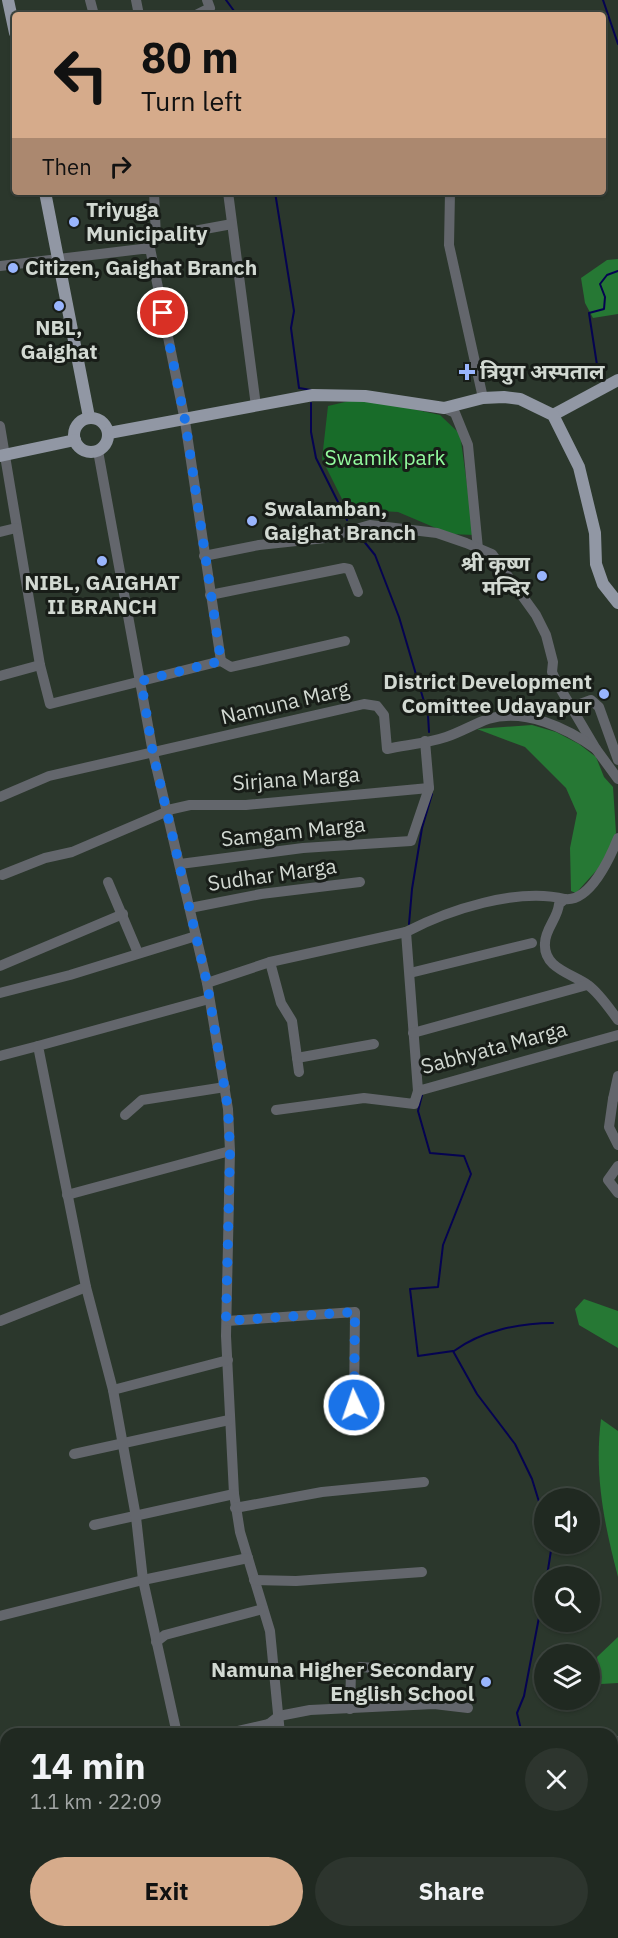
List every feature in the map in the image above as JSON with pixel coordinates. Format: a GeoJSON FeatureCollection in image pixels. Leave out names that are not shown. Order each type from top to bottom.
{"type":"FeatureCollection","features":[{"type":"Feature","properties":{"kind":"main road"},"geometry":{"type":"LineString","coordinates":[[8,0],[12,19]]}},
{"type":"Feature","properties":{"kind":"main road"},"geometry":{"type":"LineString","coordinates":[[46,195],[60,259],[89,417]]}},
{"type":"Feature","properties":{"kind":"main road"},"geometry":{"type":"LineString","coordinates":[[553,415],[618,380]]}},
{"type":"Feature","properties":{"kind":"main road"},"geometry":{"type":"LineString","coordinates":[[109,433],[313,395],[365,396],[444,408],[483,398],[520,399],[553,415],[579,467],[595,533],[596,564],[603,584],[618,603]]}},
{"type":"Feature","properties":{"kind":"main road"},"geometry":{"type":"LineString","coordinates":[[89,417],[100,420],[109,433],[107,442],[98,451],[87,452],[75,440],[76,425],[89,417]]}},
{"type":"Feature","properties":{"kind":"main road"},"geometry":{"type":"LineString","coordinates":[[3,455],[75,440]]}},
{"type":"Feature","properties":{"kind":"street"},"geometry":{"type":"LineString","coordinates":[[154,195],[156,238],[150,248],[185,420],[221,661]]}},
{"type":"Feature","properties":{"kind":"street"},"geometry":{"type":"LineString","coordinates":[[228,195],[256,406]]}},
{"type":"Feature","properties":{"kind":"street"},"geometry":{"type":"LineString","coordinates":[[450,195],[449,245],[483,398]]}},
{"type":"Feature","properties":{"kind":"street"},"geometry":{"type":"LineString","coordinates":[[156,238],[231,224]]}},
{"type":"Feature","properties":{"kind":"street"},"geometry":{"type":"LineString","coordinates":[[0,267],[150,248]]}},
{"type":"Feature","properties":{"kind":"street"},"geometry":{"type":"LineString","coordinates":[[444,408],[455,413],[468,445],[478,549]]}},
{"type":"Feature","properties":{"kind":"street"},"geometry":{"type":"LineString","coordinates":[[0,426],[3,455],[40,665],[50,704],[221,661],[231,667],[345,641]]}},
{"type":"Feature","properties":{"kind":"street"},"geometry":{"type":"LineString","coordinates":[[98,451],[153,753],[207,983],[225,1087],[230,1151],[226,1321],[234,1494],[248,1558],[270,1631],[280,1728]]}},
{"type":"Feature","properties":{"kind":"street"},"geometry":{"type":"LineString","coordinates":[[204,556],[259,545],[325,537],[370,525],[437,533],[492,555],[536,615],[546,635],[553,662],[552,672],[596,749],[618,779]]}},
{"type":"Feature","properties":{"kind":"street"},"geometry":{"type":"LineString","coordinates":[[0,531],[16,528]]}},
{"type":"Feature","properties":{"kind":"street"},"geometry":{"type":"LineString","coordinates":[[210,595],[345,568],[349,569],[358,592]]}},
{"type":"Feature","properties":{"kind":"street"},"geometry":{"type":"LineString","coordinates":[[0,676],[40,665]]}},
{"type":"Feature","properties":{"kind":"street"},"geometry":{"type":"LineString","coordinates":[[572,706],[591,700],[598,707],[618,760]]}},
{"type":"Feature","properties":{"kind":"street","name":"Namuna Marg"},"geometry":{"type":"LineString","coordinates":[[153,753],[364,704],[377,706],[384,715],[387,748],[444,738],[491,718],[518,715],[548,723],[580,738],[596,749]]}},
{"type":"Feature","properties":{"kind":"street"},"geometry":{"type":"LineString","coordinates":[[425,741],[429,788]]}},
{"type":"Feature","properties":{"kind":"street"},"geometry":{"type":"LineString","coordinates":[[0,797],[49,776],[153,753]]}},
{"type":"Feature","properties":{"kind":"street","name":"Sirjana Marga"},"geometry":{"type":"LineString","coordinates":[[2,875],[45,858],[72,852],[168,811],[190,805],[246,806],[429,788]]}},
{"type":"Feature","properties":{"kind":"street","name":"Samgam Marga"},"geometry":{"type":"LineString","coordinates":[[180,864],[303,848],[411,841],[429,788]]}},
{"type":"Feature","properties":{"kind":"street"},"geometry":{"type":"LineString","coordinates":[[207,983],[270,962],[406,932],[432,918],[522,896],[550,896],[572,900],[581,895],[600,875],[618,838]]}},
{"type":"Feature","properties":{"kind":"street"},"geometry":{"type":"LineString","coordinates":[[108,882],[138,953]]}},
{"type":"Feature","properties":{"kind":"street","name":"Sudhar Marga"},"geometry":{"type":"LineString","coordinates":[[190,908],[261,894],[360,882]]}},
{"type":"Feature","properties":{"kind":"street"},"geometry":{"type":"LineString","coordinates":[[565,899],[559,904],[559,911],[545,939],[545,950],[549,961],[587,985],[618,1020]]}},
{"type":"Feature","properties":{"kind":"street"},"geometry":{"type":"LineString","coordinates":[[0,966],[123,914]]}},
{"type":"Feature","properties":{"kind":"street","name":"Sabhyata Marga"},"geometry":{"type":"LineString","coordinates":[[406,932],[418,1091],[618,1035]]}},
{"type":"Feature","properties":{"kind":"street"},"geometry":{"type":"LineString","coordinates":[[0,993],[70,975],[196,936]]}},
{"type":"Feature","properties":{"kind":"street"},"geometry":{"type":"LineString","coordinates":[[410,973],[532,942]]}},
{"type":"Feature","properties":{"kind":"street"},"geometry":{"type":"LineString","coordinates":[[270,962],[281,1003],[292,1022],[299,1072]]}},
{"type":"Feature","properties":{"kind":"street"},"geometry":{"type":"LineString","coordinates":[[413,1033],[587,985]]}},
{"type":"Feature","properties":{"kind":"street"},"geometry":{"type":"LineString","coordinates":[[0,1056],[209,999]]}},
{"type":"Feature","properties":{"kind":"street"},"geometry":{"type":"LineString","coordinates":[[297,1058],[374,1044]]}},
{"type":"Feature","properties":{"kind":"street"},"geometry":{"type":"LineString","coordinates":[[38,1046],[86,1287],[113,1390],[136,1517],[143,1580],[176,1728]]}},
{"type":"Feature","properties":{"kind":"street"},"geometry":{"type":"LineString","coordinates":[[618,1076],[609,1127],[618,1145]]}},
{"type":"Feature","properties":{"kind":"street"},"geometry":{"type":"LineString","coordinates":[[125,1115],[142,1100],[225,1087]]}},
{"type":"Feature","properties":{"kind":"street"},"geometry":{"type":"LineString","coordinates":[[276,1110],[364,1098],[414,1104],[418,1091]]}},
{"type":"Feature","properties":{"kind":"street"},"geometry":{"type":"LineString","coordinates":[[67,1196],[230,1151]]}},
{"type":"Feature","properties":{"kind":"street"},"geometry":{"type":"LineString","coordinates":[[618,1166],[608,1180],[618,1193]]}},
{"type":"Feature","properties":{"kind":"street"},"geometry":{"type":"LineString","coordinates":[[0,1321],[86,1287]]}},
{"type":"Feature","properties":{"kind":"street"},"geometry":{"type":"LineString","coordinates":[[226,1321],[355,1312],[354,1405]]}},
{"type":"Feature","properties":{"kind":"street"},"geometry":{"type":"LineString","coordinates":[[113,1390],[228,1360]]}},
{"type":"Feature","properties":{"kind":"street"},"geometry":{"type":"LineString","coordinates":[[74,1454],[230,1420]]}},
{"type":"Feature","properties":{"kind":"street"},"geometry":{"type":"LineString","coordinates":[[236,1508],[322,1492],[424,1482]]}},
{"type":"Feature","properties":{"kind":"street"},"geometry":{"type":"LineString","coordinates":[[94,1526],[234,1494]]}},
{"type":"Feature","properties":{"kind":"street"},"geometry":{"type":"LineString","coordinates":[[0,1616],[143,1580],[248,1558]]}},
{"type":"Feature","properties":{"kind":"street"},"geometry":{"type":"LineString","coordinates":[[254,1580],[296,1581],[422,1572]]}},
{"type":"Feature","properties":{"kind":"street"},"geometry":{"type":"LineString","coordinates":[[156,1642],[165,1635],[263,1610]]}},
{"type":"Feature","properties":{"kind":"street"},"geometry":{"type":"LineString","coordinates":[[350,1709],[351,1672],[360,1667],[454,1673]]}},
{"type":"Feature","properties":{"kind":"street"},"geometry":{"type":"LineString","coordinates":[[269,1728],[279,1716],[310,1710],[434,1704],[468,1708]]}},
{"type":"Feature","properties":{"kind":"green space"},"geometry":{"type":"Polygon","coordinates":[[[618,259],[618,314],[593,318],[585,303],[581,278],[607,260],[618,259]]]}},
{"type":"Feature","properties":{"kind":"green space","name":"Swamik park"},"geometry":{"type":"Polygon","coordinates":[[[362,398],[440,415],[460,434],[474,535],[450,534],[398,512],[347,509],[322,459],[328,406],[362,398]]]}},
{"type":"Feature","properties":{"kind":"green space"},"geometry":{"type":"Polygon","coordinates":[[[532,725],[556,732],[579,744],[596,757],[604,777],[613,787],[616,833],[605,861],[576,893],[571,891],[570,848],[577,813],[566,788],[525,747],[477,729],[532,725]]]}},
{"type":"Feature","properties":{"kind":"green space"},"geometry":{"type":"Polygon","coordinates":[[[584,1299],[618,1311],[618,1348],[579,1325],[575,1309],[584,1299]]]}},
{"type":"Feature","properties":{"kind":"green space"},"geometry":{"type":"Polygon","coordinates":[[[601,1419],[618,1431],[618,1577],[602,1499],[599,1460],[601,1419]]]}},
{"type":"Feature","properties":{"kind":"green space"},"geometry":{"type":"Polygon","coordinates":[[[618,1637],[618,1683],[601,1684],[600,1654],[618,1637]]]}},
{"type":"Feature","properties":{"kind":"waterway"},"geometry":{"type":"LineString","coordinates":[[226,0],[235,12]]}},
{"type":"Feature","properties":{"kind":"waterway"},"geometry":{"type":"LineString","coordinates":[[603,0],[618,44]]}},
{"type":"Feature","properties":{"kind":"waterway"},"geometry":{"type":"LineString","coordinates":[[275,195],[294,311],[291,328],[299,388],[311,390]]}},
{"type":"Feature","properties":{"kind":"waterway"},"geometry":{"type":"LineString","coordinates":[[591,375],[597,365],[589,313],[604,309],[605,297],[600,284],[607,275],[618,271]]}},
{"type":"Feature","properties":{"kind":"waterway"},"geometry":{"type":"LineString","coordinates":[[311,403],[311,432],[316,458],[347,520]]}},
{"type":"Feature","properties":{"kind":"waterway"},"geometry":{"type":"LineString","coordinates":[[358,534],[375,555],[399,617],[428,715],[429,732]]}},
{"type":"Feature","properties":{"kind":"waterway"},"geometry":{"type":"LineString","coordinates":[[409,924],[422,828],[432,794]]}},
{"type":"Feature","properties":{"kind":"waterway"},"geometry":{"type":"LineString","coordinates":[[422,1095],[418,1111],[430,1153],[464,1156],[471,1174],[443,1245],[438,1287],[410,1289],[418,1356],[453,1351],[477,1394],[515,1444],[535,1488]]}},
{"type":"Feature","properties":{"kind":"waterway"},"geometry":{"type":"LineString","coordinates":[[454,1351],[488,1333],[514,1327],[553,1323]]}},
{"type":"Feature","properties":{"kind":"waterway"},"geometry":{"type":"LineString","coordinates":[[549,1566],[550,1554]]}},
{"type":"Feature","properties":{"kind":"waterway"},"geometry":{"type":"LineString","coordinates":[[521,1728],[517,1713],[524,1696],[536,1632]]}},
{"type":"Feature","properties":{"kind":"place","name":"Triyuga Municipality"},"geometry":{"type":"Point","coordinates":[74,222]}},
{"type":"Feature","properties":{"kind":"place","name":"Citizen, Gaighat Branch"},"geometry":{"type":"Point","coordinates":[13,268]}},
{"type":"Feature","properties":{"kind":"place","name":"NBL, Gaighat"},"geometry":{"type":"Point","coordinates":[59,306]}},
{"type":"Feature","properties":{"kind":"place","name":"त्रियुग अस्पताल"},"geometry":{"type":"Point","coordinates":[467,372]}},
{"type":"Feature","properties":{"kind":"place","name":"Swalamban, Gaighat Branch"},"geometry":{"type":"Point","coordinates":[252,521]}},
{"type":"Feature","properties":{"kind":"place","name":"NIBL, GAIGHAT II BRANCH"},"geometry":{"type":"Point","coordinates":[102,561]}},
{"type":"Feature","properties":{"kind":"place","name":"श्री कृष्ण मन्दिर"},"geometry":{"type":"Point","coordinates":[542,576]}},
{"type":"Feature","properties":{"kind":"place","name":"District Development Comittee Udayapur"},"geometry":{"type":"Point","coordinates":[604,694]}},
{"type":"Feature","properties":{"kind":"place","name":"Namuna Higher Secondary English School"},"geometry":{"type":"Point","coordinates":[486,1682]}},
{"type":"Feature","properties":{"kind":"route"},"geometry":{"type":"LineString","coordinates":[[163,313],[185,420],[221,661],[141,681],[153,753],[207,983],[228,1109],[230,1151],[226,1321],[355,1312],[352,1374],[354,1405]]}}]}
